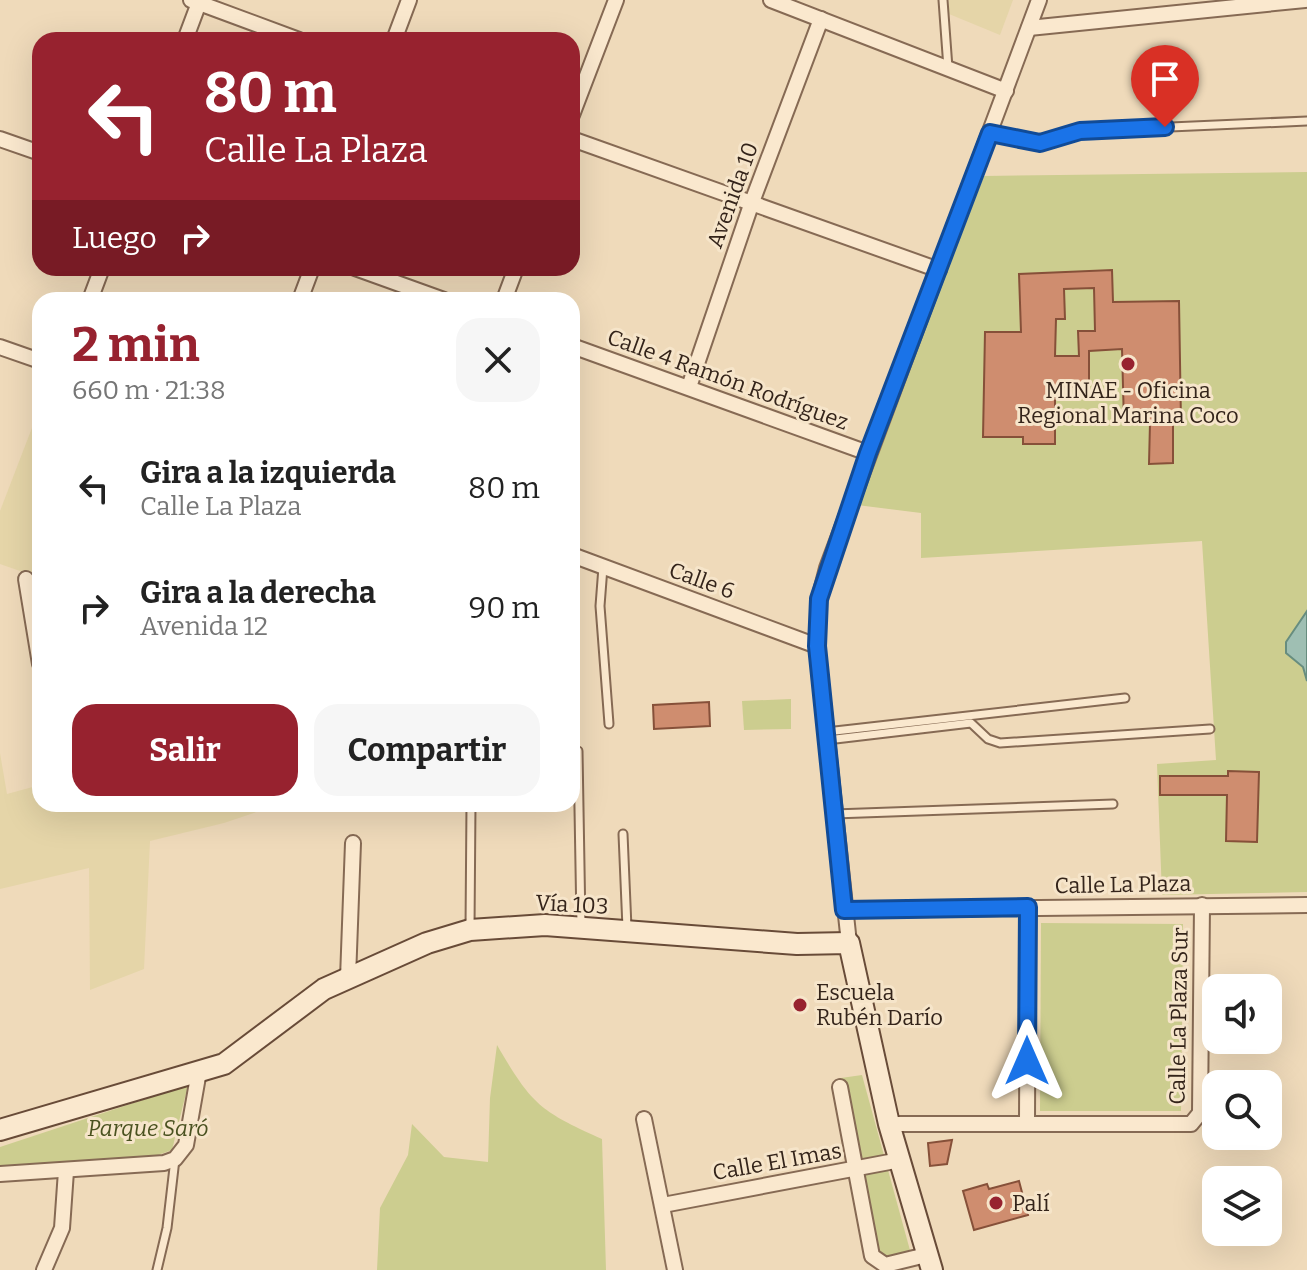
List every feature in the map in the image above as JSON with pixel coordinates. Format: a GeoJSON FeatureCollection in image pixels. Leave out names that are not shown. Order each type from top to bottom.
{"type":"FeatureCollection","features":[{"type":"Feature","properties":{"kind":"main road","name":"Vía 103"},"geometry":{"type":"LineString","coordinates":[[0,1130],[224,1064],[307,1000],[427,943],[470,930],[514,925],[581,927],[797,944],[849,943]]}},
{"type":"Feature","properties":{"kind":"main road"},"geometry":{"type":"LineString","coordinates":[[849,943],[889,1124],[929,1262]]}},
{"type":"Feature","properties":{"kind":"street"},"geometry":{"type":"LineString","coordinates":[[397,32],[409,0]]}},
{"type":"Feature","properties":{"kind":"street"},"geometry":{"type":"LineString","coordinates":[[580,94],[616,0]]}},
{"type":"Feature","properties":{"kind":"street"},"geometry":{"type":"LineString","coordinates":[[771,0],[1006,91]]}},
{"type":"Feature","properties":{"kind":"street"},"geometry":{"type":"LineString","coordinates":[[849,943],[817,646],[819,599],[868,453],[1039,0]]}},
{"type":"Feature","properties":{"kind":"street"},"geometry":{"type":"LineString","coordinates":[[1029,28],[1305,0]]}},
{"type":"Feature","properties":{"kind":"street"},"geometry":{"type":"LineString","coordinates":[[187,32],[197,1],[278,32]]}},
{"type":"Feature","properties":{"kind":"street","name":"Avenida 10"},"geometry":{"type":"LineString","coordinates":[[689,387],[752,202],[821,19]]}},
{"type":"Feature","properties":{"kind":"street"},"geometry":{"type":"LineString","coordinates":[[0,139],[32,150]]}},
{"type":"Feature","properties":{"kind":"street"},"geometry":{"type":"LineString","coordinates":[[580,142],[939,270]]}},
{"type":"Feature","properties":{"kind":"street"},"geometry":{"type":"LineString","coordinates":[[377,276],[422,292]]}},
{"type":"Feature","properties":{"kind":"street"},"geometry":{"type":"LineString","coordinates":[[0,347],[32,358]]}},
{"type":"Feature","properties":{"kind":"street","name":"Calle 4 Ramón Rodríguez"},"geometry":{"type":"LineString","coordinates":[[580,349],[868,453]]}},
{"type":"Feature","properties":{"kind":"street","name":"Calle 6"},"geometry":{"type":"LineString","coordinates":[[580,558],[817,646]]}},
{"type":"Feature","properties":{"kind":"street"},"geometry":{"type":"LineString","coordinates":[[26,579],[32,600]]}},
{"type":"Feature","properties":{"kind":"street"},"geometry":{"type":"LineString","coordinates":[[348,978],[353,843]]}},
{"type":"Feature","properties":{"kind":"street","name":"Calle La Plaza Sur"},"geometry":{"type":"LineString","coordinates":[[1027,1122],[1191,1124],[1200,1113],[1202,905]]}},
{"type":"Feature","properties":{"kind":"street","name":"Calle La Plaza"},"geometry":{"type":"LineString","coordinates":[[844,910],[1307,905]]}},
{"type":"Feature","properties":{"kind":"street"},"geometry":{"type":"LineString","coordinates":[[889,1124],[1027,1122],[1028,907]]}},
{"type":"Feature","properties":{"kind":"street"},"geometry":{"type":"LineString","coordinates":[[0,1174],[164,1163],[175,1159],[186,1145],[199,1071]]}},
{"type":"Feature","properties":{"kind":"street"},"geometry":{"type":"LineString","coordinates":[[840,1087],[872,1256],[885,1265],[929,1262]]}},
{"type":"Feature","properties":{"kind":"street"},"geometry":{"type":"LineString","coordinates":[[644,1119],[675,1270]]}},
{"type":"Feature","properties":{"kind":"street","name":"Calle El Imas"},"geometry":{"type":"LineString","coordinates":[[663,1205],[900,1160]]}},
{"type":"Feature","properties":{"kind":"street"},"geometry":{"type":"LineString","coordinates":[[44,1270],[62,1228],[66,1171]]}},
{"type":"Feature","properties":{"kind":"lane"},"geometry":{"type":"LineString","coordinates":[[943,0],[948,68]]}},
{"type":"Feature","properties":{"kind":"lane"},"geometry":{"type":"LineString","coordinates":[[990,133],[1040,143],[1080,131],[1307,121]]}},
{"type":"Feature","properties":{"kind":"lane"},"geometry":{"type":"LineString","coordinates":[[603,566],[600,606],[609,724]]}},
{"type":"Feature","properties":{"kind":"lane"},"geometry":{"type":"LineString","coordinates":[[827,736],[1125,698]]}},
{"type":"Feature","properties":{"kind":"lane"},"geometry":{"type":"LineString","coordinates":[[827,736],[971,723],[988,739],[1000,743],[1210,729]]}},
{"type":"Feature","properties":{"kind":"lane"},"geometry":{"type":"LineString","coordinates":[[834,814],[1113,804]]}},
{"type":"Feature","properties":{"kind":"lane"},"geometry":{"type":"LineString","coordinates":[[470,930],[471,812]]}},
{"type":"Feature","properties":{"kind":"lane"},"geometry":{"type":"LineString","coordinates":[[579,812],[581,927]]}},
{"type":"Feature","properties":{"kind":"lane"},"geometry":{"type":"LineString","coordinates":[[623,834],[627,931]]}},
{"type":"Feature","properties":{"kind":"lane"},"geometry":{"type":"LineString","coordinates":[[157,1270],[174,1187],[175,1159]]}},
{"type":"Feature","properties":{"kind":"shaded area"},"geometry":{"type":"Polygon","coordinates":[[[949,0],[1013,0],[1000,35],[949,14],[949,0]]]}},
{"type":"Feature","properties":{"kind":"shaded area"},"geometry":{"type":"Polygon","coordinates":[[[32,428],[32,575],[0,564],[0,511],[32,428]]]}},
{"type":"Feature","properties":{"kind":"shaded area"},"geometry":{"type":"Polygon","coordinates":[[[1307,611],[1307,681],[1303,667],[1286,653],[1286,642],[1307,611]]]}},
{"type":"Feature","properties":{"kind":"shaded area"},"geometry":{"type":"Polygon","coordinates":[[[0,753],[7,794],[32,787],[32,812],[256,812],[150,841],[144,969],[90,990],[89,868],[0,889],[0,753]]]}},
{"type":"Feature","properties":{"kind":"green space"},"geometry":{"type":"Polygon","coordinates":[[[1307,172],[1307,892],[1162,895],[1157,764],[1216,760],[1202,541],[921,558],[921,513],[857,505],[984,176],[1307,172]]]}},
{"type":"Feature","properties":{"kind":"green space"},"geometry":{"type":"Polygon","coordinates":[[[791,699],[791,729],[744,730],[742,701],[791,699]]]}},
{"type":"Feature","properties":{"kind":"green space"},"geometry":{"type":"Polygon","coordinates":[[[1041,923],[1183,924],[1181,1111],[1040,1111],[1041,923]]]}},
{"type":"Feature","properties":{"kind":"green space"},"geometry":{"type":"Polygon","coordinates":[[[497,1045],[519,1081],[539,1104],[564,1121],[602,1139],[606,1270],[377,1270],[380,1208],[408,1155],[412,1124],[444,1157],[488,1162],[490,1098],[497,1045]]]}},
{"type":"Feature","properties":{"kind":"green space"},"geometry":{"type":"Polygon","coordinates":[[[862,1075],[911,1254],[889,1259],[877,1253],[841,1078],[862,1075]]]}},
{"type":"Feature","properties":{"kind":"green space","name":"Parque Saró"},"geometry":{"type":"Polygon","coordinates":[[[188,1085],[172,1150],[158,1155],[0,1167],[0,1147],[188,1085]]]}},
{"type":"Feature","properties":{"kind":"building"},"geometry":{"type":"Polygon","coordinates":[[[1112,270],[1113,302],[1179,301],[1181,422],[1173,422],[1173,463],[1149,464],[1150,423],[1124,423],[1122,349],[1089,351],[1089,387],[1055,387],[1055,444],[1023,444],[1023,437],[983,437],[985,332],[1021,332],[1019,274],[1112,270]],[[1094,288],[1064,289],[1065,319],[1056,319],[1055,356],[1079,356],[1078,331],[1095,331],[1094,288]]]}},
{"type":"Feature","properties":{"kind":"building"},"geometry":{"type":"Polygon","coordinates":[[[709,702],[710,726],[654,729],[653,705],[709,702]]]}},
{"type":"Feature","properties":{"kind":"building"},"geometry":{"type":"Polygon","coordinates":[[[1228,771],[1259,772],[1257,842],[1226,841],[1227,795],[1160,795],[1160,776],[1228,776],[1228,771]]]}},
{"type":"Feature","properties":{"kind":"building"},"geometry":{"type":"Polygon","coordinates":[[[952,1140],[947,1164],[930,1166],[928,1143],[952,1140]]]}},
{"type":"Feature","properties":{"kind":"building","name":"Palí"},"geometry":{"type":"Polygon","coordinates":[[[1019,1181],[1028,1215],[974,1230],[963,1191],[987,1184],[989,1189],[1019,1181]]]}},
{"type":"Feature","properties":{"kind":"place","name":"MINAE - Oficina Regional Marina Coco"},"geometry":{"type":"Point","coordinates":[1128,364]}},
{"type":"Feature","properties":{"kind":"place","name":"Escuela Rubén Darío"},"geometry":{"type":"Point","coordinates":[800,1005]}},
{"type":"Feature","properties":{"kind":"place","name":"Palí"},"geometry":{"type":"Point","coordinates":[996,1203]}},
{"type":"Feature","properties":{"kind":"route"},"geometry":{"type":"LineString","coordinates":[[1027,1061],[1028,907],[844,910],[817,646],[819,599],[868,453],[990,133],[1040,143],[1080,131],[1165,127]]}}]}
